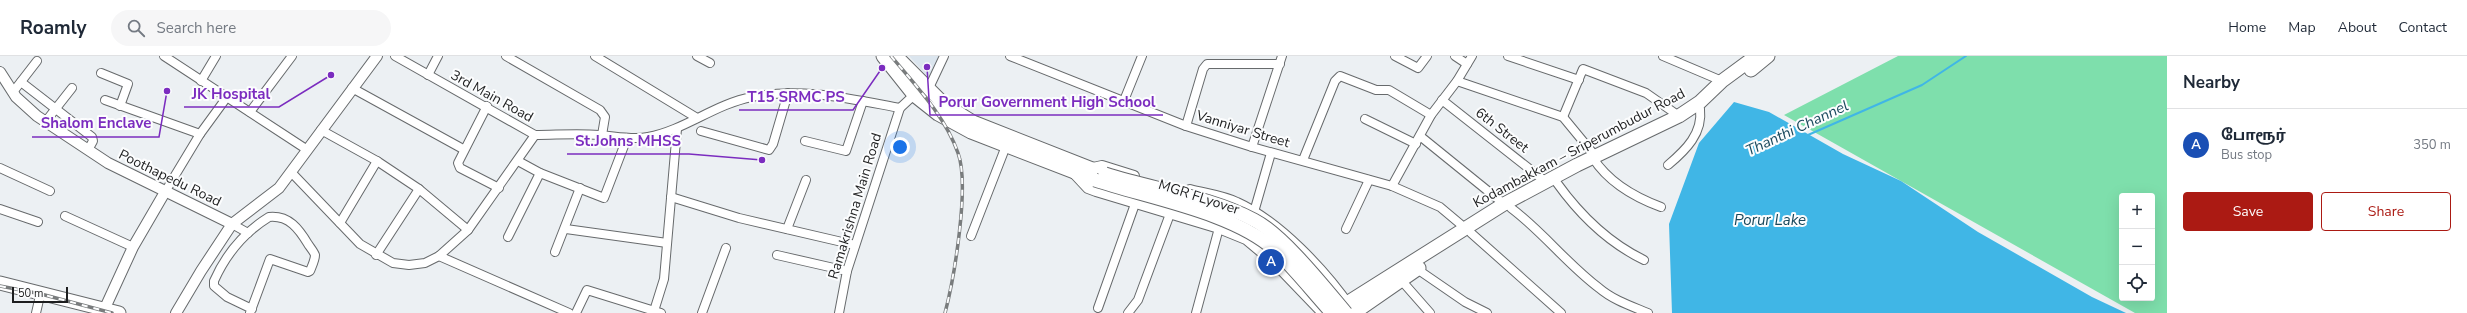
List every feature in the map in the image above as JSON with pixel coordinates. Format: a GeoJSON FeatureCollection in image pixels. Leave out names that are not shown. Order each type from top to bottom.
{"type":"FeatureCollection","features":[{"type":"Feature","properties":{"kind":"main road","name":"MGR FLyover"},"geometry":{"type":"LineString","coordinates":[[883,56],[914,94],[938,114],[971,132],[1073,172],[1097,174],[1228,209],[1256,221],[1284,244],[1351,311]]}},
{"type":"Feature","properties":{"kind":"main road"},"geometry":{"type":"LineString","coordinates":[[896,56],[928,90],[944,104],[973,122],[1097,174]]}},
{"type":"Feature","properties":{"kind":"main road","name":"Kodambakkam – Sriperumbudur Road"},"geometry":{"type":"LineString","coordinates":[[1595,160],[1682,122],[1700,109],[1742,72],[1756,56]]}},
{"type":"Feature","properties":{"kind":"main road","name":"Kodambakkam – Sriperumbudur Road"},"geometry":{"type":"LineString","coordinates":[[1351,311],[1468,230],[1507,206],[1679,116],[1700,102],[1722,81],[1742,72],[1768,56]]}},
{"type":"Feature","properties":{"kind":"main road","name":"MGR FLyover"},"geometry":{"type":"LineString","coordinates":[[1097,174],[1237,225],[1274,250],[1331,313]]}},
{"type":"Feature","properties":{"kind":"main road","name":"Kodambakkam – Sriperumbudur Road"},"geometry":{"type":"LineString","coordinates":[[1331,313],[1351,311],[1417,269],[1468,230]]}},
{"type":"Feature","properties":{"kind":"main road"},"geometry":{"type":"LineString","coordinates":[[0,283],[105,308],[120,313]]}},
{"type":"Feature","properties":{"kind":"main road"},"geometry":{"type":"LineString","coordinates":[[0,292],[92,313]]}},
{"type":"Feature","properties":{"kind":"street"},"geometry":{"type":"LineString","coordinates":[[164,56],[306,149]]}},
{"type":"Feature","properties":{"kind":"street"},"geometry":{"type":"LineString","coordinates":[[201,81],[216,56]]}},
{"type":"Feature","properties":{"kind":"street"},"geometry":{"type":"LineString","coordinates":[[250,112],[292,56]]}},
{"type":"Feature","properties":{"kind":"street"},"geometry":{"type":"LineString","coordinates":[[248,234],[232,224],[265,201],[291,172],[306,149],[377,56]]}},
{"type":"Feature","properties":{"kind":"street","name":"3rd Main Road"},"geometry":{"type":"LineString","coordinates":[[395,56],[487,106],[535,135]]}},
{"type":"Feature","properties":{"kind":"street"},"geometry":{"type":"LineString","coordinates":[[428,75],[438,56]]}},
{"type":"Feature","properties":{"kind":"street"},"geometry":{"type":"LineString","coordinates":[[506,56],[600,110],[605,118],[602,135]]}},
{"type":"Feature","properties":{"kind":"street"},"geometry":{"type":"LineString","coordinates":[[595,56],[697,118]]}},
{"type":"Feature","properties":{"kind":"street"},"geometry":{"type":"LineString","coordinates":[[697,56],[710,63]]}},
{"type":"Feature","properties":{"kind":"street"},"geometry":{"type":"LineString","coordinates":[[928,90],[944,56]]}},
{"type":"Feature","properties":{"kind":"street","name":"Vanniyar Street"},"geometry":{"type":"LineString","coordinates":[[1010,56],[1123,103],[1186,126],[1252,148],[1303,160],[1392,186],[1444,209],[1561,313]]}},
{"type":"Feature","properties":{"kind":"street"},"geometry":{"type":"LineString","coordinates":[[1123,103],[1142,56]]}},
{"type":"Feature","properties":{"kind":"street"},"geometry":{"type":"LineString","coordinates":[[1395,56],[1418,68],[1427,56]]}},
{"type":"Feature","properties":{"kind":"street"},"geometry":{"type":"LineString","coordinates":[[1454,56],[1467,64]]}},
{"type":"Feature","properties":{"kind":"street"},"geometry":{"type":"LineString","coordinates":[[1392,186],[1431,115],[1457,81],[1472,56]]}},
{"type":"Feature","properties":{"kind":"street"},"geometry":{"type":"LineString","coordinates":[[1508,56],[1579,80]]}},
{"type":"Feature","properties":{"kind":"street"},"geometry":{"type":"LineString","coordinates":[[1663,56],[1677,58],[1722,81]]}},
{"type":"Feature","properties":{"kind":"street"},"geometry":{"type":"LineString","coordinates":[[1186,126],[1205,66],[1210,63],[1242,60],[1281,60],[1252,148]]}},
{"type":"Feature","properties":{"kind":"street"},"geometry":{"type":"LineString","coordinates":[[7,86],[21,82],[37,61]]}},
{"type":"Feature","properties":{"kind":"street"},"geometry":{"type":"LineString","coordinates":[[1563,117],[1583,69],[1646,93],[1679,116]]}},
{"type":"Feature","properties":{"kind":"street","name":"Poothapedu Road"},"geometry":{"type":"LineString","coordinates":[[0,72],[7,86],[46,121],[88,150],[108,163],[232,224],[201,271],[176,313]]}},
{"type":"Feature","properties":{"kind":"street"},"geometry":{"type":"LineString","coordinates":[[100,73],[128,84],[120,106]]}},
{"type":"Feature","properties":{"kind":"street"},"geometry":{"type":"LineString","coordinates":[[1303,160],[1335,81],[1340,76],[1376,90],[1389,90],[1431,115]]}},
{"type":"Feature","properties":{"kind":"street"},"geometry":{"type":"LineString","coordinates":[[1457,81],[1563,117],[1595,160],[1615,183],[1644,201],[1661,207]]}},
{"type":"Feature","properties":{"kind":"street"},"geometry":{"type":"LineString","coordinates":[[21,82],[93,138],[88,150]]}},
{"type":"Feature","properties":{"kind":"street"},"geometry":{"type":"LineString","coordinates":[[46,121],[72,88]]}},
{"type":"Feature","properties":{"kind":"street"},"geometry":{"type":"LineString","coordinates":[[352,88],[463,149]]}},
{"type":"Feature","properties":{"kind":"street"},"geometry":{"type":"LineString","coordinates":[[701,131],[769,150],[773,144],[788,93]]}},
{"type":"Feature","properties":{"kind":"street"},"geometry":{"type":"LineString","coordinates":[[291,172],[360,244],[376,255],[393,262],[410,265],[425,263],[439,256],[468,230],[535,135],[602,135],[627,138],[647,138],[678,129],[697,118],[752,97],[788,93],[814,93],[900,108],[914,94]]}},
{"type":"Feature","properties":{"kind":"street"},"geometry":{"type":"LineString","coordinates":[[105,308],[133,247],[200,134],[227,97]]}},
{"type":"Feature","properties":{"kind":"street"},"geometry":{"type":"LineString","coordinates":[[105,100],[200,134]]}},
{"type":"Feature","properties":{"kind":"street","name":"6th Street"},"geometry":{"type":"LineString","coordinates":[[1442,100],[1551,182],[1572,205],[1626,251],[1644,260]]}},
{"type":"Feature","properties":{"kind":"street"},"geometry":{"type":"LineString","coordinates":[[805,141],[846,151],[863,101]]}},
{"type":"Feature","properties":{"kind":"street"},"geometry":{"type":"LineString","coordinates":[[487,106],[458,160],[460,168],[498,188]]}},
{"type":"Feature","properties":{"kind":"street","name":"Ramakrishna Main Road"},"geometry":{"type":"LineString","coordinates":[[839,313],[847,271],[900,108]]}},
{"type":"Feature","properties":{"kind":"street"},"geometry":{"type":"LineString","coordinates":[[1668,165],[1683,153],[1698,130],[1701,120],[1700,109]]}},
{"type":"Feature","properties":{"kind":"street"},"geometry":{"type":"LineString","coordinates":[[1365,119],[1418,140],[1507,206],[1544,236],[1599,289],[1614,298],[1648,313]]}},
{"type":"Feature","properties":{"kind":"street"},"geometry":{"type":"LineString","coordinates":[[576,313],[587,290],[657,312],[664,279],[678,129]]}},
{"type":"Feature","properties":{"kind":"street"},"geometry":{"type":"LineString","coordinates":[[321,130],[377,161],[418,189],[468,230]]}},
{"type":"Feature","properties":{"kind":"street"},"geometry":{"type":"LineString","coordinates":[[518,161],[540,173],[604,198],[627,138]]}},
{"type":"Feature","properties":{"kind":"street"},"geometry":{"type":"LineString","coordinates":[[971,236],[1006,146]]}},
{"type":"Feature","properties":{"kind":"street"},"geometry":{"type":"LineString","coordinates":[[1254,212],[1270,153]]}},
{"type":"Feature","properties":{"kind":"street"},"geometry":{"type":"LineString","coordinates":[[340,223],[377,161]]}},
{"type":"Feature","properties":{"kind":"street"},"geometry":{"type":"LineString","coordinates":[[1097,174],[1102,166],[1152,182],[1236,202],[1274,225],[1313,264],[1351,311]]}},
{"type":"Feature","properties":{"kind":"street"},"geometry":{"type":"LineString","coordinates":[[0,168],[50,191]]}},
{"type":"Feature","properties":{"kind":"street"},"geometry":{"type":"LineString","coordinates":[[1073,172],[1088,188],[1135,204],[1219,228],[1246,239],[1275,263],[1323,313]]}},
{"type":"Feature","properties":{"kind":"street"},"geometry":{"type":"LineString","coordinates":[[508,237],[540,173]]}},
{"type":"Feature","properties":{"kind":"street"},"geometry":{"type":"LineString","coordinates":[[787,229],[806,180]]}},
{"type":"Feature","properties":{"kind":"street"},"geometry":{"type":"LineString","coordinates":[[1346,229],[1369,180]]}},
{"type":"Feature","properties":{"kind":"street"},"geometry":{"type":"LineString","coordinates":[[555,252],[566,229],[580,188]]}},
{"type":"Feature","properties":{"kind":"street"},"geometry":{"type":"LineString","coordinates":[[376,255],[418,189]]}},
{"type":"Feature","properties":{"kind":"street"},"geometry":{"type":"LineString","coordinates":[[671,197],[739,218],[855,245]]}},
{"type":"Feature","properties":{"kind":"street"},"geometry":{"type":"LineString","coordinates":[[1098,308],[1135,204]]}},
{"type":"Feature","properties":{"kind":"street"},"geometry":{"type":"LineString","coordinates":[[0,209],[38,222]]}},
{"type":"Feature","properties":{"kind":"street"},"geometry":{"type":"LineString","coordinates":[[1128,313],[1138,300],[1170,214]]}},
{"type":"Feature","properties":{"kind":"street"},"geometry":{"type":"LineString","coordinates":[[66,216],[133,247]]}},
{"type":"Feature","properties":{"kind":"street"},"geometry":{"type":"LineString","coordinates":[[269,217],[280,218],[295,225],[300,230],[315,257],[309,272],[270,259],[251,311],[227,297],[213,283],[227,254],[269,217]]}},
{"type":"Feature","properties":{"kind":"street"},"geometry":{"type":"LineString","coordinates":[[1196,313],[1219,228]]}},
{"type":"Feature","properties":{"kind":"street"},"geometry":{"type":"LineString","coordinates":[[566,229],[668,243]]}},
{"type":"Feature","properties":{"kind":"street"},"geometry":{"type":"LineString","coordinates":[[702,313],[726,248]]}},
{"type":"Feature","properties":{"kind":"street"},"geometry":{"type":"LineString","coordinates":[[439,256],[569,313]]}},
{"type":"Feature","properties":{"kind":"street"},"geometry":{"type":"LineString","coordinates":[[777,256],[847,271]]}},
{"type":"Feature","properties":{"kind":"street"},"geometry":{"type":"LineString","coordinates":[[1293,282],[1313,264]]}},
{"type":"Feature","properties":{"kind":"street"},"geometry":{"type":"LineString","coordinates":[[1417,269],[1465,302],[1487,313]]}},
{"type":"Feature","properties":{"kind":"street"},"geometry":{"type":"LineString","coordinates":[[1401,280],[1430,313]]}},
{"type":"Feature","properties":{"kind":"street"},"geometry":{"type":"LineString","coordinates":[[36,313],[39,300]]}},
{"type":"Feature","properties":{"kind":"shaded area"},"geometry":{"type":"Polygon","coordinates":[[[909,56],[940,56],[929,78],[909,56]]]}},
{"type":"Feature","properties":{"kind":"green space"},"geometry":{"type":"Polygon","coordinates":[[[1898,56],[2167,56],[2167,313],[2135,313],[1784,115],[1898,56]]]}},
{"type":"Feature","properties":{"kind":"water","name":"Porur Lake"},"geometry":{"type":"Polygon","coordinates":[[[1734,102],[1769,112],[1843,154],[1901,181],[1978,232],[2092,297],[2126,313],[1672,313],[1669,224],[1699,143],[1734,102]]]}},
{"type":"Feature","properties":{"kind":"waterway","name":"Thanthi Channel"},"geometry":{"type":"LineString","coordinates":[[1808,135],[1922,85],[1966,56]]}},
{"type":"Feature","properties":{"kind":"railway"},"geometry":{"type":"LineString","coordinates":[[891,56],[938,114],[946,126],[958,153],[961,168],[962,209],[953,278],[945,313]]}},
{"type":"Feature","properties":{"kind":"railway"},"geometry":{"type":"LineString","coordinates":[[0,286],[41,294],[112,313]]}},
{"type":"Feature","properties":{"kind":"place","name":"Porur Government High School"},"geometry":{"type":"Point","coordinates":[927,67]}},
{"type":"Feature","properties":{"kind":"place","name":"T15 SRMC PS"},"geometry":{"type":"Point","coordinates":[882,68]}},
{"type":"Feature","properties":{"kind":"place","name":"JK Hospital"},"geometry":{"type":"Point","coordinates":[331,75]}},
{"type":"Feature","properties":{"kind":"place","name":"Shalom Enclave"},"geometry":{"type":"Point","coordinates":[167,91]}},
{"type":"Feature","properties":{"kind":"place","name":"St.Johns MHSS"},"geometry":{"type":"Point","coordinates":[762,160]}},
{"type":"Feature","properties":{"kind":"place","name":"போரூர்"},"geometry":{"type":"Point","coordinates":[1271,262]}}]}
